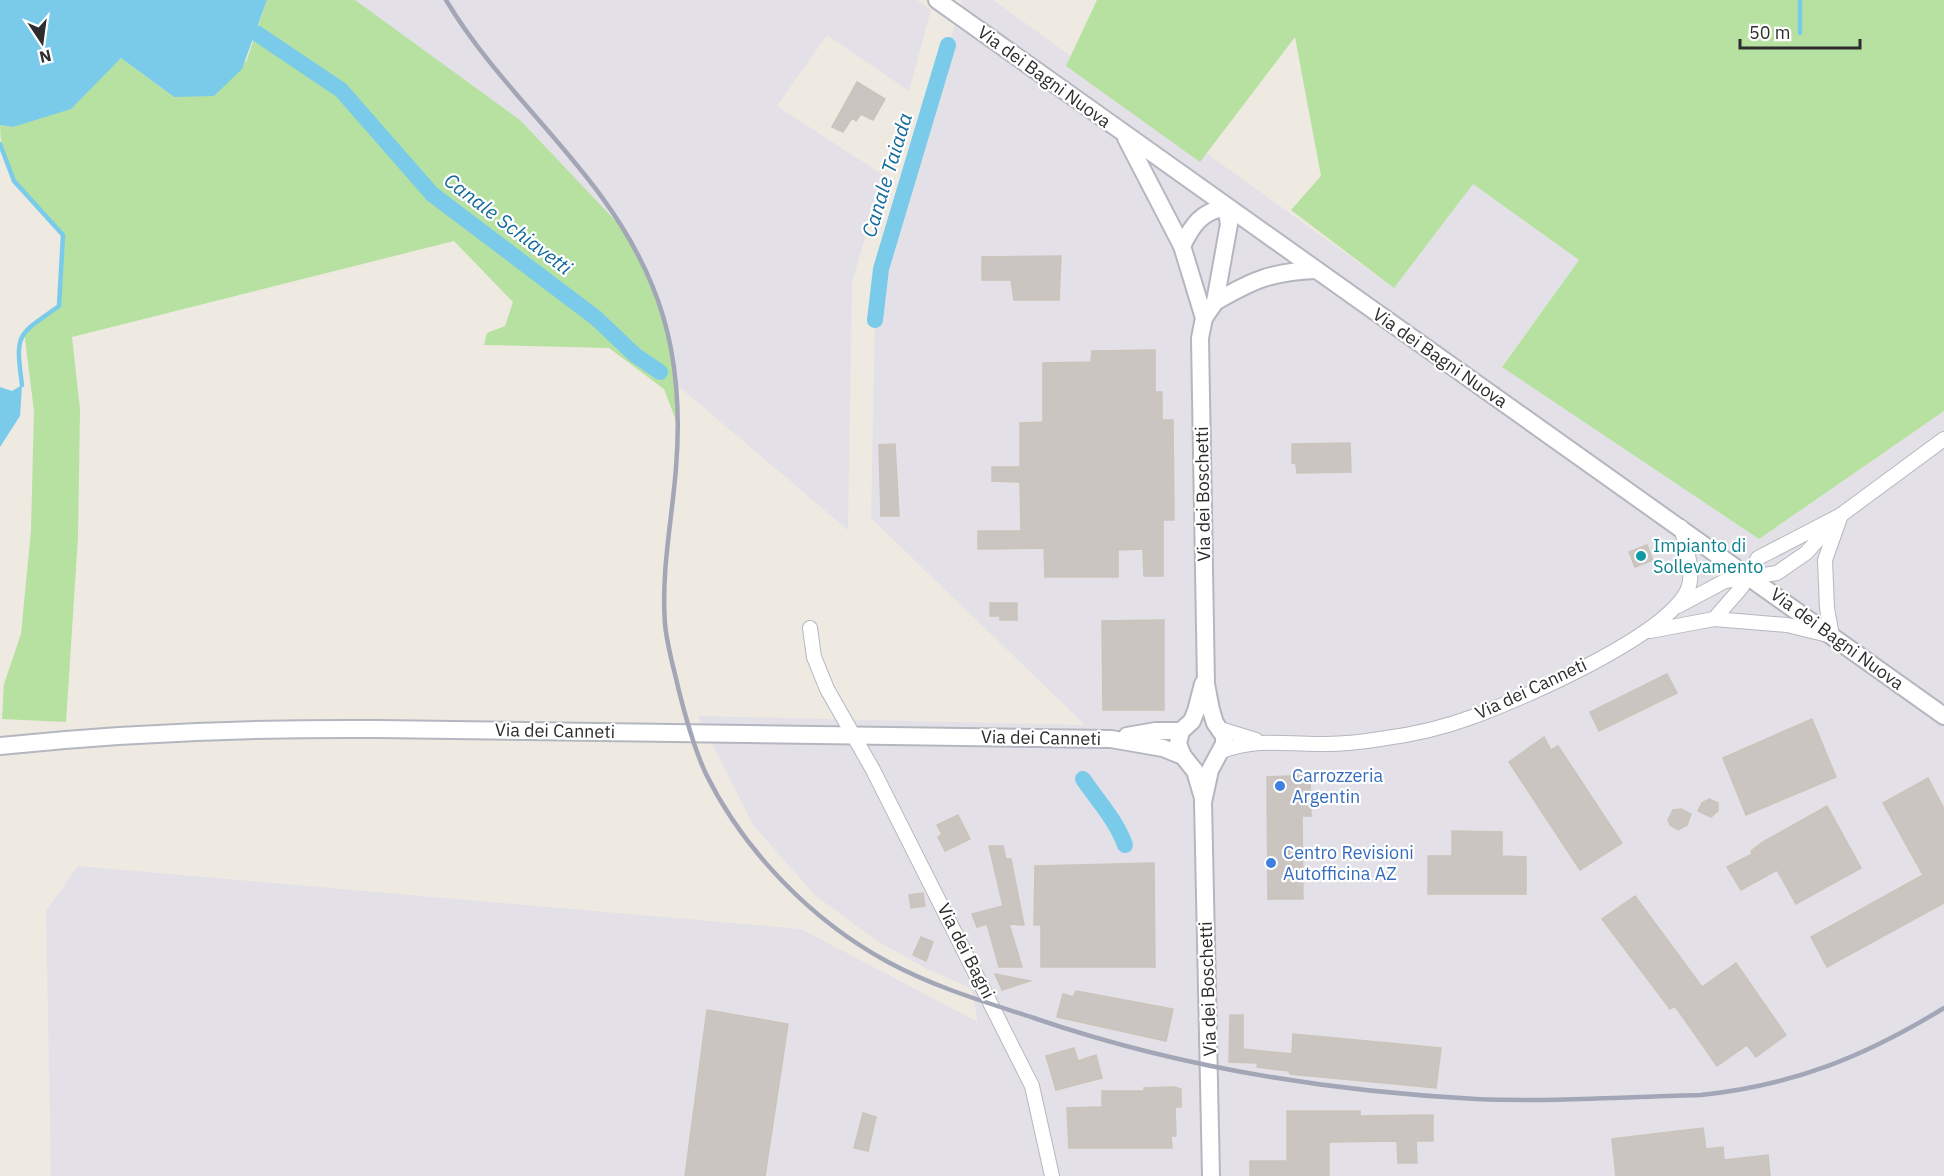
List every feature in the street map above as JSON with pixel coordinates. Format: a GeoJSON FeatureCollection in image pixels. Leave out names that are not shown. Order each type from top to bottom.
{"type":"FeatureCollection","features":[{"type":"Feature","properties":{"kind":"street","name":"Via dei Bagni Nuova"},"geometry":{"type":"LineString","coordinates":[[937,0],[1944,716]]}},
{"type":"Feature","properties":{"kind":"street","name":"Via dei Boschetti"},"geometry":{"type":"LineString","coordinates":[[1123,133],[1182,246],[1203,318],[1200,338],[1206,670],[1208,697],[1217,726],[1224,736],[1219,756],[1207,780],[1203,802],[1211,1176]]}},
{"type":"Feature","properties":{"kind":"street"},"geometry":{"type":"LineString","coordinates":[[1182,246],[1197,220],[1210,211],[1226,207],[1229,224],[1215,302]]}},
{"type":"Feature","properties":{"kind":"street"},"geometry":{"type":"LineString","coordinates":[[1203,318],[1215,302],[1254,280],[1284,272],[1315,270]]}},
{"type":"Feature","properties":{"kind":"street"},"geometry":{"type":"LineString","coordinates":[[1713,619],[1749,576],[1758,558],[1841,514],[1944,439]]}},
{"type":"Feature","properties":{"kind":"street"},"geometry":{"type":"LineString","coordinates":[[1832,636],[1827,608],[1825,560],[1841,514]]}},
{"type":"Feature","properties":{"kind":"street","name":"Via dei Canneti"},"geometry":{"type":"LineString","coordinates":[[1217,726],[1242,737],[1267,741],[1325,744],[1420,733],[1471,718],[1552,683],[1648,632],[1677,607],[1725,581],[1778,573],[1806,553],[1841,514]]}},
{"type":"Feature","properties":{"kind":"street","name":"Via dei Canneti"},"geometry":{"type":"LineString","coordinates":[[1677,607],[1689,587],[1689,560],[1681,527]]}},
{"type":"Feature","properties":{"kind":"street","name":"Via dei Canneti"},"geometry":{"type":"LineString","coordinates":[[1648,632],[1713,619],[1787,625],[1832,636]]}},
{"type":"Feature","properties":{"kind":"street","name":"Via dei Bagni"},"geometry":{"type":"LineString","coordinates":[[810,628],[814,657],[827,689],[873,770],[1032,1086],[1052,1176]]}},
{"type":"Feature","properties":{"kind":"street","name":"Via dei Boschetti"},"geometry":{"type":"LineString","coordinates":[[1203,802],[1195,771],[1178,744],[1187,726],[1206,670]]}},
{"type":"Feature","properties":{"kind":"street"},"geometry":{"type":"LineString","coordinates":[[1187,726],[1199,719],[1217,726]]}},
{"type":"Feature","properties":{"kind":"street","name":"Via dei Canneti"},"geometry":{"type":"LineString","coordinates":[[1111,739],[1187,726]]}},
{"type":"Feature","properties":{"kind":"street","name":"Via dei Canneti"},"geometry":{"type":"LineString","coordinates":[[0,746],[135,733],[257,728],[1111,739],[1163,748],[1186,759]]}},
{"type":"Feature","properties":{"kind":"street","name":"Via dei Canneti"},"geometry":{"type":"LineString","coordinates":[[1219,756],[1267,741]]}},
{"type":"Feature","properties":{"kind":"street"},"geometry":{"type":"LineString","coordinates":[[1186,759],[1202,765],[1219,756]]}},
{"type":"Feature","properties":{"kind":"shaded area"},"geometry":{"type":"Polygon","coordinates":[[[296,0],[917,0],[931,10],[909,91],[827,35],[777,106],[883,175],[852,283],[848,530],[433,178],[296,0]]]}},
{"type":"Feature","properties":{"kind":"shaded area"},"geometry":{"type":"Polygon","coordinates":[[[962,0],[993,0],[1394,288],[1473,184],[1579,260],[1502,366],[1759,539],[1944,411],[1944,1176],[51,1176],[46,911],[78,866],[801,929],[978,1022],[971,988],[927,969],[874,939],[816,896],[753,825],[698,716],[1085,725],[871,518],[875,320],[881,269],[962,0]]]}},
{"type":"Feature","properties":{"kind":"green space"},"geometry":{"type":"Polygon","coordinates":[[[267,0],[355,0],[520,120],[626,232],[659,303],[669,341],[676,383],[677,423],[664,389],[609,348],[484,345],[487,333],[505,326],[513,302],[454,241],[72,337],[80,409],[78,537],[66,722],[2,719],[4,684],[21,634],[31,530],[34,411],[24,331],[59,306],[63,236],[29,199],[12,173],[1,143],[0,125],[13,127],[105,72],[121,58],[174,97],[246,62],[267,0]]]}},
{"type":"Feature","properties":{"kind":"green space"},"geometry":{"type":"Polygon","coordinates":[[[1097,0],[1944,0],[1944,411],[1759,539],[1502,367],[1579,260],[1473,184],[1394,288],[1291,210],[1321,176],[1295,37],[1200,162],[1066,66],[1097,0]]]}},
{"type":"Feature","properties":{"kind":"water"},"geometry":{"type":"Polygon","coordinates":[[[0,0],[267,0],[242,69],[214,96],[174,97],[121,58],[71,109],[13,127],[0,125],[0,0]]]}},
{"type":"Feature","properties":{"kind":"water"},"geometry":{"type":"Polygon","coordinates":[[[22,385],[20,416],[0,447],[0,387],[12,391],[22,385]]]}},
{"type":"Feature","properties":{"kind":"building"},"geometry":{"type":"Polygon","coordinates":[[[857,82],[885,99],[873,120],[861,114],[856,121],[852,118],[843,132],[832,127],[857,82]]]}},
{"type":"Feature","properties":{"kind":"building"},"geometry":{"type":"Polygon","coordinates":[[[1061,256],[1059,300],[1014,300],[1011,280],[982,280],[982,257],[1061,256]]]}},
{"type":"Feature","properties":{"kind":"building"},"geometry":{"type":"Polygon","coordinates":[[[1155,350],[1155,392],[1162,392],[1162,420],[1173,420],[1174,520],[1163,520],[1163,576],[1144,576],[1143,549],[1118,550],[1118,577],[1045,577],[1044,548],[978,549],[978,531],[1021,531],[1020,482],[992,481],[992,467],[1020,467],[1020,423],[1043,422],[1043,363],[1091,362],[1092,351],[1155,350]]]}},
{"type":"Feature","properties":{"kind":"building"},"geometry":{"type":"Polygon","coordinates":[[[1350,443],[1351,472],[1297,473],[1296,464],[1292,463],[1292,444],[1350,443]]]}},
{"type":"Feature","properties":{"kind":"building"},"geometry":{"type":"Polygon","coordinates":[[[895,444],[899,516],[881,516],[879,445],[895,444]]]}},
{"type":"Feature","properties":{"kind":"building","name":"Impianto di Sollevamento"},"geometry":{"type":"Polygon","coordinates":[[[1647,545],[1653,560],[1635,567],[1629,552],[1647,545]]]}},
{"type":"Feature","properties":{"kind":"building"},"geometry":{"type":"Polygon","coordinates":[[[990,603],[1017,603],[1017,620],[1000,620],[1000,616],[990,616],[990,603]]]}},
{"type":"Feature","properties":{"kind":"building"},"geometry":{"type":"Polygon","coordinates":[[[1164,620],[1164,710],[1103,710],[1102,621],[1164,620]]]}},
{"type":"Feature","properties":{"kind":"building"},"geometry":{"type":"Polygon","coordinates":[[[1667,674],[1677,693],[1599,731],[1590,712],[1667,674]]]}},
{"type":"Feature","properties":{"kind":"building"},"geometry":{"type":"Polygon","coordinates":[[[1812,719],[1836,777],[1746,815],[1723,758],[1812,719]]]}},
{"type":"Feature","properties":{"kind":"building"},"geometry":{"type":"Polygon","coordinates":[[[1544,737],[1551,750],[1558,746],[1622,843],[1580,870],[1509,762],[1544,737]]]}},
{"type":"Feature","properties":{"kind":"building"},"geometry":{"type":"Polygon","coordinates":[[[1310,775],[1311,816],[1302,816],[1303,899],[1268,899],[1267,777],[1310,775]]]}},
{"type":"Feature","properties":{"kind":"building"},"geometry":{"type":"Polygon","coordinates":[[[1928,778],[1944,809],[1944,903],[1827,967],[1811,937],[1923,875],[1883,803],[1928,778]]]}},
{"type":"Feature","properties":{"kind":"building"},"geometry":{"type":"Polygon","coordinates":[[[1709,799],[1718,803],[1718,811],[1711,817],[1698,811],[1702,803],[1709,799]]]}},
{"type":"Feature","properties":{"kind":"building"},"geometry":{"type":"Polygon","coordinates":[[[1827,806],[1861,868],[1796,904],[1777,870],[1741,890],[1727,867],[1752,854],[1751,851],[1763,842],[1827,806]]]}},
{"type":"Feature","properties":{"kind":"building"},"geometry":{"type":"Polygon","coordinates":[[[1681,809],[1691,814],[1687,825],[1678,830],[1670,825],[1668,820],[1673,810],[1681,809]]]}},
{"type":"Feature","properties":{"kind":"building"},"geometry":{"type":"Polygon","coordinates":[[[958,815],[970,839],[945,851],[938,837],[942,834],[937,825],[958,815]]]}},
{"type":"Feature","properties":{"kind":"building"},"geometry":{"type":"Polygon","coordinates":[[[1452,831],[1502,832],[1502,856],[1526,857],[1526,894],[1428,894],[1428,856],[1452,856],[1452,831]]]}},
{"type":"Feature","properties":{"kind":"building"},"geometry":{"type":"Polygon","coordinates":[[[989,846],[1003,846],[1006,859],[1011,859],[1024,925],[1009,924],[1022,967],[999,967],[987,924],[977,927],[972,914],[1003,906],[989,846]]]}},
{"type":"Feature","properties":{"kind":"building"},"geometry":{"type":"Polygon","coordinates":[[[1154,863],[1155,967],[1041,967],[1041,925],[1034,925],[1035,866],[1154,863]]]}},
{"type":"Feature","properties":{"kind":"building"},"geometry":{"type":"Polygon","coordinates":[[[923,893],[925,906],[911,908],[909,895],[923,893]]]}},
{"type":"Feature","properties":{"kind":"building"},"geometry":{"type":"Polygon","coordinates":[[[1635,896],[1702,987],[1736,963],[1786,1035],[1756,1057],[1747,1045],[1717,1066],[1675,1006],[1670,1009],[1602,919],[1635,896]]]}},
{"type":"Feature","properties":{"kind":"building"},"geometry":{"type":"Polygon","coordinates":[[[921,937],[933,942],[926,961],[913,955],[921,937]]]}},
{"type":"Feature","properties":{"kind":"building"},"geometry":{"type":"Polygon","coordinates":[[[995,974],[1030,981],[1002,990],[995,974]]]}},
{"type":"Feature","properties":{"kind":"building"},"geometry":{"type":"Polygon","coordinates":[[[1076,991],[1173,1009],[1166,1041],[1057,1017],[1063,994],[1073,997],[1076,991]]]}},
{"type":"Feature","properties":{"kind":"building"},"geometry":{"type":"Polygon","coordinates":[[[707,1010],[788,1024],[765,1176],[685,1176],[707,1010]]]}},
{"type":"Feature","properties":{"kind":"building"},"geometry":{"type":"Polygon","coordinates":[[[1230,1015],[1243,1015],[1243,1049],[1292,1054],[1293,1034],[1441,1048],[1436,1088],[1290,1074],[1289,1071],[1257,1067],[1258,1063],[1229,1062],[1230,1015]]]}},
{"type":"Feature","properties":{"kind":"building"},"geometry":{"type":"Polygon","coordinates":[[[1074,1048],[1078,1061],[1096,1055],[1102,1078],[1056,1090],[1046,1056],[1074,1048]]]}},
{"type":"Feature","properties":{"kind":"building"},"geometry":{"type":"Polygon","coordinates":[[[1174,1087],[1181,1089],[1181,1107],[1175,1107],[1176,1136],[1171,1136],[1172,1148],[1069,1148],[1067,1108],[1102,1107],[1102,1091],[1144,1091],[1144,1088],[1174,1087]]]}},
{"type":"Feature","properties":{"kind":"building"},"geometry":{"type":"Polygon","coordinates":[[[1287,1111],[1360,1111],[1360,1116],[1433,1115],[1433,1141],[1416,1141],[1417,1163],[1398,1163],[1397,1141],[1329,1142],[1329,1176],[1250,1176],[1250,1161],[1287,1161],[1287,1111]]]}},
{"type":"Feature","properties":{"kind":"building"},"geometry":{"type":"Polygon","coordinates":[[[863,1113],[876,1117],[868,1151],[854,1148],[863,1113]]]}},
{"type":"Feature","properties":{"kind":"building"},"geometry":{"type":"Polygon","coordinates":[[[1703,1128],[1706,1149],[1723,1147],[1724,1160],[1768,1155],[1770,1176],[1616,1176],[1612,1139],[1703,1128]]]}},
{"type":"Feature","properties":{"kind":"waterway"},"geometry":{"type":"LineString","coordinates":[[1800,0],[1800,33]]}},
{"type":"Feature","properties":{"kind":"waterway","name":"Canale Schiavetti"},"geometry":{"type":"LineString","coordinates":[[256,33],[341,90],[432,194],[596,318],[635,355],[660,372]]}},
{"type":"Feature","properties":{"kind":"waterway","name":"Canale Taiada"},"geometry":{"type":"LineString","coordinates":[[875,320],[881,269],[948,45]]}},
{"type":"Feature","properties":{"kind":"waterway"},"geometry":{"type":"LineString","coordinates":[[0,144],[14,181],[63,235],[59,306],[27,330],[22,337],[19,355],[22,385]]}},
{"type":"Feature","properties":{"kind":"waterway","name":"Canale Schiavetti"},"geometry":{"type":"LineString","coordinates":[[1083,779],[1112,819],[1125,845]]}},
{"type":"Feature","properties":{"kind":"railway"},"geometry":{"type":"LineString","coordinates":[[446,0],[470,37],[497,72],[583,172],[609,207],[632,244],[652,285],[667,329],[675,375],[678,421],[666,565],[665,624],[671,658],[691,733],[706,774],[722,803],[760,857],[807,905],[860,945],[905,971],[960,993],[1088,1035],[1142,1050],[1197,1063],[1307,1083],[1476,1099],[1532,1100],[1701,1095],[1767,1084],[1798,1076],[1856,1054],[1885,1041],[1944,1008]]}},
{"type":"Feature","properties":{"kind":"place","name":"Impianto di Sollevamento"},"geometry":{"type":"Point","coordinates":[1641,556]}},
{"type":"Feature","properties":{"kind":"place","name":"Carrozzeria Argentin"},"geometry":{"type":"Point","coordinates":[1280,786]}},
{"type":"Feature","properties":{"kind":"place","name":"Centro Revisioni Autofficina AZ"},"geometry":{"type":"Point","coordinates":[1271,863]}}]}
